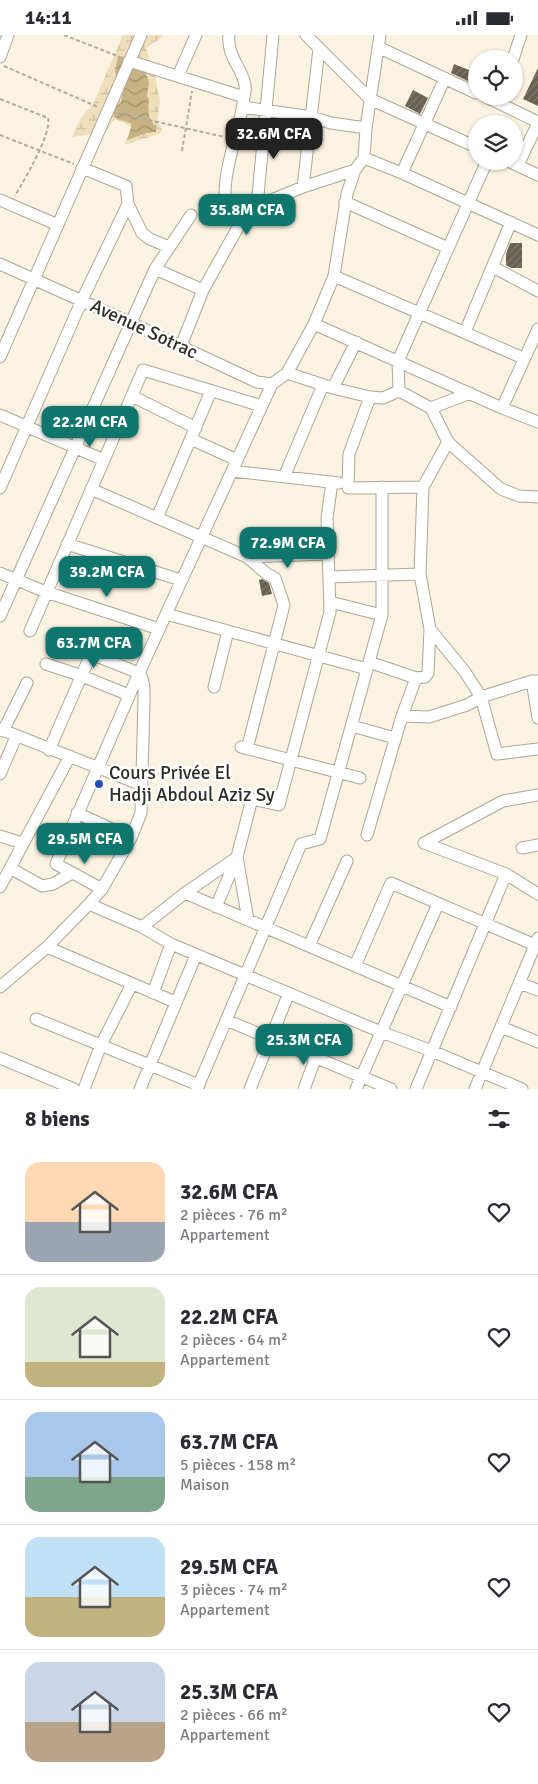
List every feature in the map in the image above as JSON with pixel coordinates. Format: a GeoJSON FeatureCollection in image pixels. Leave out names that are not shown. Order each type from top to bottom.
{"type":"FeatureCollection","features":[{"type":"Feature","properties":{"kind":"street"},"geometry":{"type":"LineString","coordinates":[[0,57],[8,35]]}},
{"type":"Feature","properties":{"kind":"street"},"geometry":{"type":"LineString","coordinates":[[0,357],[141,35]]}},
{"type":"Feature","properties":{"kind":"street"},"geometry":{"type":"LineString","coordinates":[[178,76],[196,35]]}},
{"type":"Feature","properties":{"kind":"street"},"geometry":{"type":"LineString","coordinates":[[229,35],[228,43],[231,56],[245,81],[246,89],[228,166],[226,205],[230,214],[241,222]]}},
{"type":"Feature","properties":{"kind":"street"},"geometry":{"type":"LineString","coordinates":[[257,206],[273,35]]}},
{"type":"Feature","properties":{"kind":"street"},"geometry":{"type":"LineString","coordinates":[[306,35],[370,99],[468,143]]}},
{"type":"Feature","properties":{"kind":"street"},"geometry":{"type":"LineString","coordinates":[[102,889],[56,864],[129,695],[272,384],[286,373],[314,324],[334,276],[345,203],[355,170],[364,158],[366,128],[380,35]]}},
{"type":"Feature","properties":{"kind":"street"},"geometry":{"type":"LineString","coordinates":[[516,50],[521,35]]}},
{"type":"Feature","properties":{"kind":"street"},"geometry":{"type":"LineString","coordinates":[[378,47],[468,89]]}},
{"type":"Feature","properties":{"kind":"street"},"geometry":{"type":"LineString","coordinates":[[303,187],[319,49]]}},
{"type":"Feature","properties":{"kind":"street"},"geometry":{"type":"LineString","coordinates":[[129,61],[193,81],[265,111],[312,117],[331,123],[366,128]]}},
{"type":"Feature","properties":{"kind":"street"},"geometry":{"type":"LineString","coordinates":[[402,173],[445,78]]}},
{"type":"Feature","properties":{"kind":"street"},"geometry":{"type":"LineString","coordinates":[[508,105],[538,122],[523,147]]}},
{"type":"Feature","properties":{"kind":"street"},"geometry":{"type":"LineString","coordinates":[[364,158],[402,173],[538,235]]}},
{"type":"Feature","properties":{"kind":"street"},"geometry":{"type":"LineString","coordinates":[[82,168],[126,186],[128,204],[142,233],[150,239],[169,247]]}},
{"type":"Feature","properties":{"kind":"street"},"geometry":{"type":"LineString","coordinates":[[523,168],[538,175]]}},
{"type":"Feature","properties":{"kind":"street"},"geometry":{"type":"LineString","coordinates":[[181,346],[202,290],[241,222],[257,206],[303,187],[355,170]]}},
{"type":"Feature","properties":{"kind":"street"},"geometry":{"type":"LineString","coordinates":[[399,391],[398,361],[483,170]]}},
{"type":"Feature","properties":{"kind":"street"},"geometry":{"type":"LineString","coordinates":[[5,203],[58,225]]}},
{"type":"Feature","properties":{"kind":"street"},"geometry":{"type":"LineString","coordinates":[[345,203],[448,248]]}},
{"type":"Feature","properties":{"kind":"street"},"geometry":{"type":"LineString","coordinates":[[0,488],[82,301],[128,204]]}},
{"type":"Feature","properties":{"kind":"street"},"geometry":{"type":"LineString","coordinates":[[0,616],[155,269],[191,215]]}},
{"type":"Feature","properties":{"kind":"street"},"geometry":{"type":"LineString","coordinates":[[465,333],[512,222]]}},
{"type":"Feature","properties":{"kind":"street","name":"Avenue Sotrac"},"geometry":{"type":"LineString","coordinates":[[0,264],[181,346],[257,383],[272,384]]}},
{"type":"Feature","properties":{"kind":"street"},"geometry":{"type":"LineString","coordinates":[[492,267],[538,291]]}},
{"type":"Feature","properties":{"kind":"street"},"geometry":{"type":"LineString","coordinates":[[155,269],[202,290]]}},
{"type":"Feature","properties":{"kind":"street"},"geometry":{"type":"LineString","coordinates":[[334,276],[523,358]]}},
{"type":"Feature","properties":{"kind":"street"},"geometry":{"type":"LineString","coordinates":[[314,324],[502,408],[538,422]]}},
{"type":"Feature","properties":{"kind":"street"},"geometry":{"type":"LineString","coordinates":[[502,408],[523,358],[538,329]]}},
{"type":"Feature","properties":{"kind":"street"},"geometry":{"type":"LineString","coordinates":[[284,477],[328,387],[356,342]]}},
{"type":"Feature","properties":{"kind":"street"},"geometry":{"type":"LineString","coordinates":[[30,631],[143,371],[262,406]]}},
{"type":"Feature","properties":{"kind":"street"},"geometry":{"type":"LineString","coordinates":[[286,373],[328,387],[370,397],[383,398],[399,391]]}},
{"type":"Feature","properties":{"kind":"street"},"geometry":{"type":"LineString","coordinates":[[157,518],[211,391]]}},
{"type":"Feature","properties":{"kind":"street"},"geometry":{"type":"LineString","coordinates":[[399,391],[431,408],[448,442],[501,489],[519,496],[538,497]]}},
{"type":"Feature","properties":{"kind":"street"},"geometry":{"type":"LineString","coordinates":[[431,408],[470,393]]}},
{"type":"Feature","properties":{"kind":"street"},"geometry":{"type":"LineString","coordinates":[[132,396],[237,460]]}},
{"type":"Feature","properties":{"kind":"street"},"geometry":{"type":"LineString","coordinates":[[370,397],[349,453],[348,488],[423,487]]}},
{"type":"Feature","properties":{"kind":"street"},"geometry":{"type":"LineString","coordinates":[[0,415],[104,459]]}},
{"type":"Feature","properties":{"kind":"street"},"geometry":{"type":"LineString","coordinates":[[166,614],[319,656],[368,665],[416,678],[426,677],[428,673],[430,629],[420,574],[423,487],[448,442]]}},
{"type":"Feature","properties":{"kind":"street"},"geometry":{"type":"LineString","coordinates":[[232,471],[348,484]]}},
{"type":"Feature","properties":{"kind":"street"},"geometry":{"type":"LineString","coordinates":[[216,907],[237,857],[252,799],[279,805],[330,612],[327,518],[332,482]]}},
{"type":"Feature","properties":{"kind":"street"},"geometry":{"type":"LineString","coordinates":[[36,1019],[150,1065],[198,1087],[301,844],[320,839],[382,615],[382,487]]}},
{"type":"Feature","properties":{"kind":"street"},"geometry":{"type":"LineString","coordinates":[[91,489],[247,557],[267,574],[275,578],[284,605],[243,748],[360,778]]}},
{"type":"Feature","properties":{"kind":"street"},"geometry":{"type":"LineString","coordinates":[[67,544],[181,580]]}},
{"type":"Feature","properties":{"kind":"street"},"geometry":{"type":"LineString","coordinates":[[247,557],[328,554]]}},
{"type":"Feature","properties":{"kind":"street"},"geometry":{"type":"LineString","coordinates":[[0,573],[46,592],[159,629]]}},
{"type":"Feature","properties":{"kind":"street"},"geometry":{"type":"LineString","coordinates":[[329,577],[420,574]]}},
{"type":"Feature","properties":{"kind":"street"},"geometry":{"type":"LineString","coordinates":[[330,602],[382,615]]}},
{"type":"Feature","properties":{"kind":"street"},"geometry":{"type":"LineString","coordinates":[[430,629],[465,671],[481,697],[497,754],[538,749]]}},
{"type":"Feature","properties":{"kind":"street"},"geometry":{"type":"LineString","coordinates":[[214,687],[228,631]]}},
{"type":"Feature","properties":{"kind":"street"},"geometry":{"type":"LineString","coordinates":[[0,987],[47,947],[102,889],[131,838],[141,813],[144,685],[139,673],[57,643]]}},
{"type":"Feature","properties":{"kind":"street"},"geometry":{"type":"LineString","coordinates":[[49,750],[91,654]]}},
{"type":"Feature","properties":{"kind":"street"},"geometry":{"type":"LineString","coordinates":[[46,664],[129,695]]}},
{"type":"Feature","properties":{"kind":"street"},"geometry":{"type":"LineString","coordinates":[[367,835],[395,738],[416,678]]}},
{"type":"Feature","properties":{"kind":"street"},"geometry":{"type":"LineString","coordinates":[[402,716],[429,717],[468,705],[481,697],[535,681],[538,718]]}},
{"type":"Feature","properties":{"kind":"street"},"geometry":{"type":"LineString","coordinates":[[27,683],[2,730],[49,750],[70,755],[142,785]]}},
{"type":"Feature","properties":{"kind":"street"},"geometry":{"type":"LineString","coordinates":[[352,726],[395,738]]}},
{"type":"Feature","properties":{"kind":"street"},"geometry":{"type":"LineString","coordinates":[[0,774],[16,737]]}},
{"type":"Feature","properties":{"kind":"street"},"geometry":{"type":"LineString","coordinates":[[0,887],[70,755]]}},
{"type":"Feature","properties":{"kind":"street"},"geometry":{"type":"LineString","coordinates":[[538,795],[503,801],[424,843],[506,875],[538,894]]}},
{"type":"Feature","properties":{"kind":"street"},"geometry":{"type":"LineString","coordinates":[[77,813],[131,838]]}},
{"type":"Feature","properties":{"kind":"street"},"geometry":{"type":"LineString","coordinates":[[0,836],[22,843]]}},
{"type":"Feature","properties":{"kind":"street"},"geometry":{"type":"LineString","coordinates":[[522,848],[538,845]]}},
{"type":"Feature","properties":{"kind":"street"},"geometry":{"type":"LineString","coordinates":[[142,927],[185,893],[237,857]]}},
{"type":"Feature","properties":{"kind":"street"},"geometry":{"type":"LineString","coordinates":[[237,857],[248,921]]}},
{"type":"Feature","properties":{"kind":"street"},"geometry":{"type":"LineString","coordinates":[[309,946],[347,861]]}},
{"type":"Feature","properties":{"kind":"street"},"geometry":{"type":"LineString","coordinates":[[10,868],[42,886],[53,884],[72,873]]}},
{"type":"Feature","properties":{"kind":"street"},"geometry":{"type":"LineString","coordinates":[[416,1089],[506,875]]}},
{"type":"Feature","properties":{"kind":"street"},"geometry":{"type":"LineString","coordinates":[[355,966],[391,883],[536,948],[519,983],[475,1089]]}},
{"type":"Feature","properties":{"kind":"street"},"geometry":{"type":"LineString","coordinates":[[185,893],[451,1007]]}},
{"type":"Feature","properties":{"kind":"street"},"geometry":{"type":"LineString","coordinates":[[356,1089],[438,903]]}},
{"type":"Feature","properties":{"kind":"street"},"geometry":{"type":"LineString","coordinates":[[89,904],[142,927],[171,944],[196,955],[522,1089]]}},
{"type":"Feature","properties":{"kind":"street"},"geometry":{"type":"LineString","coordinates":[[153,993],[171,944]]}},
{"type":"Feature","properties":{"kind":"street"},"geometry":{"type":"LineString","coordinates":[[47,947],[175,1002]]}},
{"type":"Feature","properties":{"kind":"street"},"geometry":{"type":"LineString","coordinates":[[140,1089],[196,955]]}},
{"type":"Feature","properties":{"kind":"street"},"geometry":{"type":"LineString","coordinates":[[519,983],[538,990]]}},
{"type":"Feature","properties":{"kind":"street"},"geometry":{"type":"LineString","coordinates":[[84,1089],[102,1045],[132,984]]}},
{"type":"Feature","properties":{"kind":"street"},"geometry":{"type":"LineString","coordinates":[[250,1089],[290,993]]}},
{"type":"Feature","properties":{"kind":"street"},"geometry":{"type":"LineString","coordinates":[[226,1020],[392,1089]]}},
{"type":"Feature","properties":{"kind":"street"},"geometry":{"type":"LineString","coordinates":[[501,1027],[538,1042]]}},
{"type":"Feature","properties":{"kind":"street"},"geometry":{"type":"LineString","coordinates":[[304,1089],[316,1057]]}},
{"type":"Feature","properties":{"kind":"street"},"geometry":{"type":"LineString","coordinates":[[0,1058],[74,1089]]}},
{"type":"Feature","properties":{"kind":"path"},"geometry":{"type":"LineString","coordinates":[[64,35],[129,61]]}},
{"type":"Feature","properties":{"kind":"path"},"geometry":{"type":"LineString","coordinates":[[0,64],[107,111],[235,140]]}},
{"type":"Feature","properties":{"kind":"path"},"geometry":{"type":"LineString","coordinates":[[182,151],[193,81]]}},
{"type":"Feature","properties":{"kind":"path"},"geometry":{"type":"LineString","coordinates":[[0,99],[48,118],[49,123],[39,150],[5,203]]}},
{"type":"Feature","properties":{"kind":"path"},"geometry":{"type":"LineString","coordinates":[[0,135],[82,168]]}},
{"type":"Feature","properties":{"kind":"green space"},"geometry":{"type":"Polygon","coordinates":[[[123,35],[163,35],[146,48],[155,75],[160,101],[157,122],[163,130],[159,134],[124,145],[132,127],[115,119],[105,132],[72,137],[80,119],[94,102],[123,35]]]}},
{"type":"Feature","properties":{"kind":"water"},"geometry":{"type":"Polygon","coordinates":[[[137,49],[149,82],[148,106],[151,121],[156,126],[156,132],[127,140],[132,124],[114,117],[113,108],[121,103],[122,95],[115,72],[118,56],[126,57],[137,49]]]}},
{"type":"Feature","properties":{"kind":"building"},"geometry":{"type":"Polygon","coordinates":[[[454,64],[468,70],[468,81],[451,73],[454,64]]]}},
{"type":"Feature","properties":{"kind":"building"},"geometry":{"type":"Polygon","coordinates":[[[538,68],[538,106],[523,99],[538,68]]]}},
{"type":"Feature","properties":{"kind":"building"},"geometry":{"type":"Polygon","coordinates":[[[413,90],[428,98],[420,114],[405,106],[413,90]]]}},
{"type":"Feature","properties":{"kind":"building"},"geometry":{"type":"Polygon","coordinates":[[[510,243],[522,243],[522,268],[511,268],[506,265],[506,254],[510,243]]]}},
{"type":"Feature","properties":{"kind":"building"},"geometry":{"type":"Polygon","coordinates":[[[262,579],[269,583],[272,594],[262,596],[259,580],[262,579]]]}},
{"type":"Feature","properties":{"kind":"place","name":"Cours Privée El Hadji Abdoul Aziz Sy"},"geometry":{"type":"Point","coordinates":[99,784]}}]}
